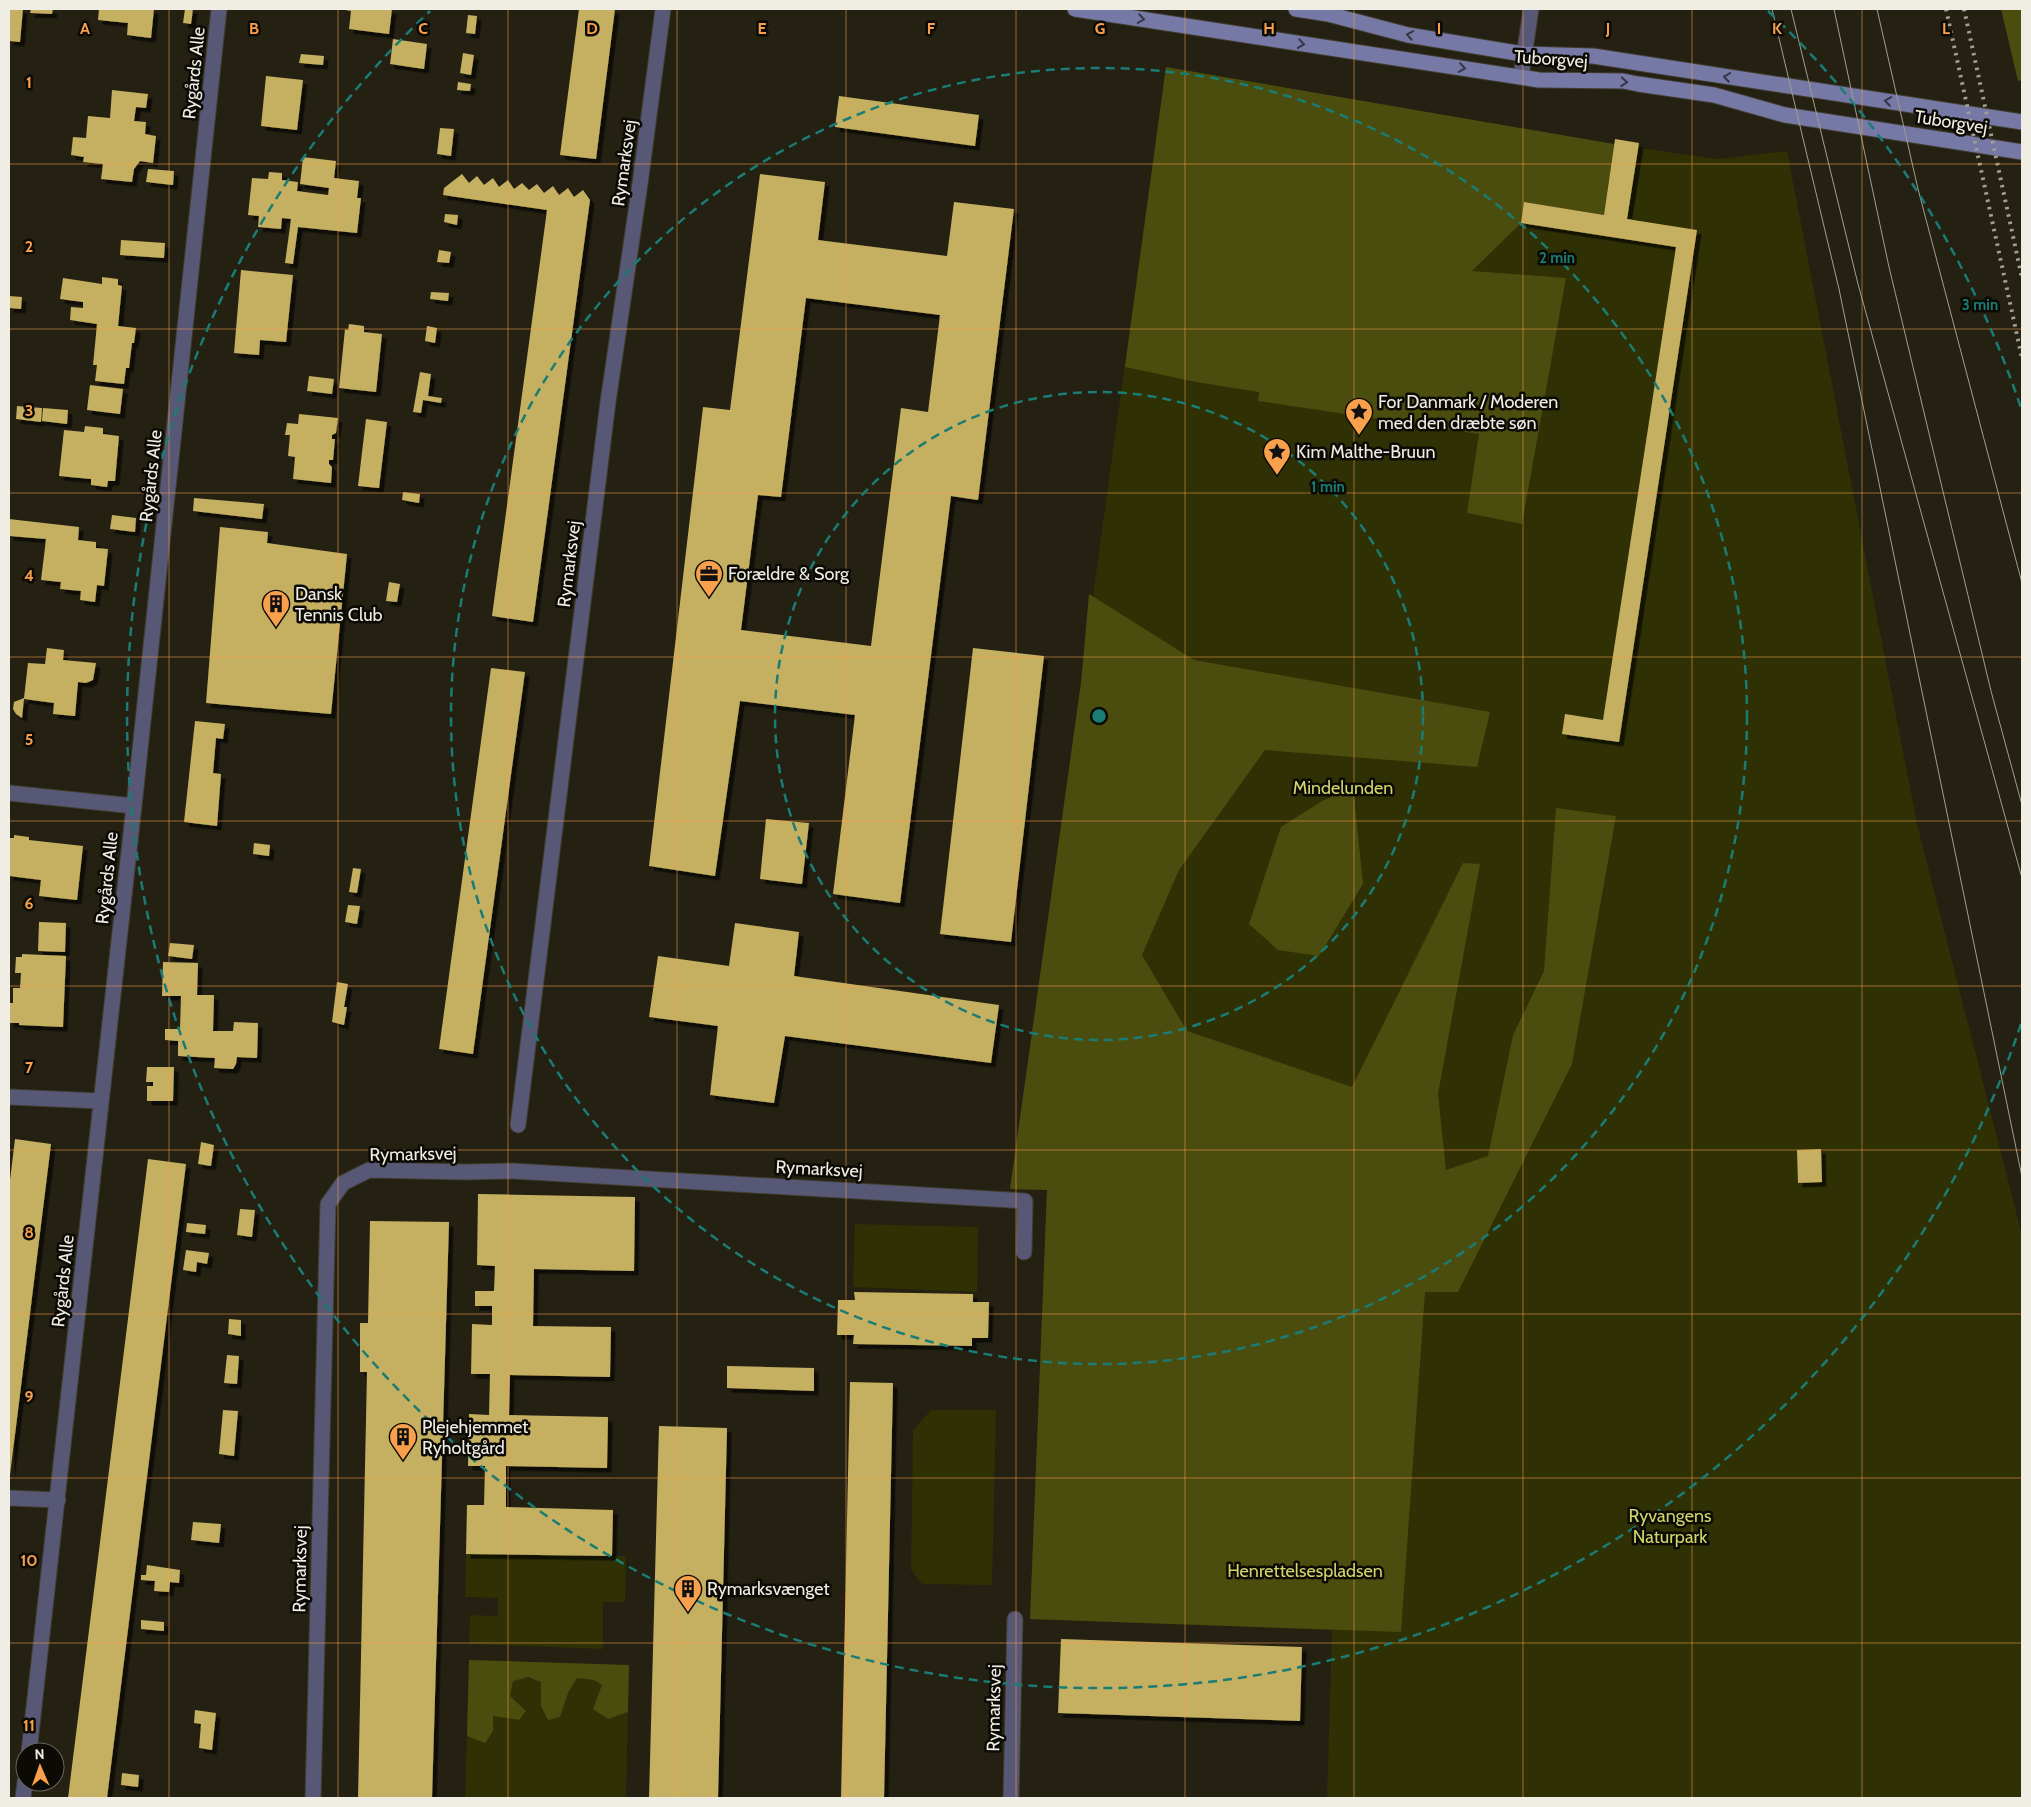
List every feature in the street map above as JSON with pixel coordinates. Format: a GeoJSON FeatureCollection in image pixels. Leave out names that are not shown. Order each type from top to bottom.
{"type":"FeatureCollection","features":[{"type":"Feature","properties":{"kind":"street","name":"Rygårds Alle"},"geometry":{"type":"LineString","coordinates":[[30,1742],[134,806],[219,9]]}},
{"type":"Feature","properties":{"kind":"street","name":"Rymarksvej"},"geometry":{"type":"LineString","coordinates":[[518,1125],[603,440],[663,9]]}},
{"type":"Feature","properties":{"kind":"street","name":"Tuborgvej"},"geometry":{"type":"LineString","coordinates":[[1075,9],[1539,80],[1623,81],[1714,95],[1785,116],[2022,152]]}},
{"type":"Feature","properties":{"kind":"street","name":"Tuborgvej"},"geometry":{"type":"LineString","coordinates":[[1296,9],[1328,14],[1408,35],[1524,54],[1593,56],[2022,122]]}},
{"type":"Feature","properties":{"kind":"street"},"geometry":{"type":"LineString","coordinates":[[1521,77],[1531,9]]}},
{"type":"Feature","properties":{"kind":"street"},"geometry":{"type":"LineString","coordinates":[[9,793],[134,806]]}},
{"type":"Feature","properties":{"kind":"street"},"geometry":{"type":"LineString","coordinates":[[9,1098],[101,1101]]}},
{"type":"Feature","properties":{"kind":"street","name":"Rymarksvej"},"geometry":{"type":"LineString","coordinates":[[313,1798],[328,1204],[343,1183],[369,1170],[514,1171],[1025,1201],[1024,1252]]}},
{"type":"Feature","properties":{"kind":"street"},"geometry":{"type":"LineString","coordinates":[[9,1498],[58,1500]]}},
{"type":"Feature","properties":{"kind":"street","name":"Rymarksvej"},"geometry":{"type":"LineString","coordinates":[[1011,1798],[1015,1619]]}},
{"type":"Feature","properties":{"kind":"green space"},"geometry":{"type":"Polygon","coordinates":[[[2001,9],[2022,9],[2022,80],[2018,81],[2001,9]]]}},
{"type":"Feature","properties":{"kind":"green space"},"geometry":{"type":"Polygon","coordinates":[[[1166,67],[1592,141],[1717,159],[1787,151],[1917,824],[2022,1235],[2022,1798],[1327,1798],[1332,1630],[1030,1619],[1047,1190],[1011,1189],[1166,67]]]}},
{"type":"Feature","properties":{"kind":"green space"},"geometry":{"type":"Polygon","coordinates":[[[1166,67],[1614,144],[1604,215],[1524,202],[1521,223],[1472,271],[1566,278],[1522,524],[1467,513],[1479,434],[1258,401],[1259,392],[1196,382],[1125,367],[1166,67]]]}},
{"type":"Feature","properties":{"kind":"green space","name":"Henrettelsespladsen"},"geometry":{"type":"Polygon","coordinates":[[[1089,594],[1194,660],[1490,712],[1477,767],[1265,750],[1179,870],[1142,955],[1187,1031],[1352,1087],[1463,863],[1480,864],[1438,1094],[1446,1170],[1488,1156],[1513,1035],[1544,971],[1556,808],[1616,816],[1572,1064],[1458,1292],[1425,1292],[1401,1632],[1030,1619],[1047,1190],[1010,1189],[1081,683],[1089,594]]]}},
{"type":"Feature","properties":{"kind":"green space"},"geometry":{"type":"Polygon","coordinates":[[[1353,788],[1363,884],[1319,956],[1278,950],[1249,924],[1281,827],[1322,801],[1353,788]]]}},
{"type":"Feature","properties":{"kind":"green space"},"geometry":{"type":"Polygon","coordinates":[[[855,1224],[978,1227],[977,1292],[853,1287],[855,1224]]]}},
{"type":"Feature","properties":{"kind":"green space"},"geometry":{"type":"Polygon","coordinates":[[[931,1410],[996,1410],[992,1585],[922,1584],[911,1570],[913,1430],[931,1410]]]}},
{"type":"Feature","properties":{"kind":"green space"},"geometry":{"type":"Polygon","coordinates":[[[466,1554],[626,1556],[625,1602],[603,1602],[603,1649],[469,1644],[470,1615],[498,1616],[498,1598],[465,1597],[466,1554]]]}},
{"type":"Feature","properties":{"kind":"green space"},"geometry":{"type":"Polygon","coordinates":[[[469,1660],[629,1665],[626,1798],[465,1798],[469,1660]]]}},
{"type":"Feature","properties":{"kind":"green space"},"geometry":{"type":"Polygon","coordinates":[[[469,1660],[629,1665],[628,1712],[608,1719],[593,1709],[602,1685],[594,1680],[577,1678],[568,1693],[560,1717],[548,1720],[541,1706],[541,1682],[528,1677],[513,1681],[510,1696],[526,1711],[519,1720],[493,1716],[493,1731],[485,1743],[467,1736],[469,1660]]]}},
{"type":"Feature","properties":{"kind":"building"},"geometry":{"type":"Polygon","coordinates":[[[9,9],[23,9],[20,42],[9,41],[9,9]]]}},
{"type":"Feature","properties":{"kind":"building"},"geometry":{"type":"Polygon","coordinates":[[[31,9],[53,9],[52,14],[30,13],[31,9]]]}},
{"type":"Feature","properties":{"kind":"building"},"geometry":{"type":"Polygon","coordinates":[[[99,9],[154,9],[151,38],[127,35],[128,23],[98,20],[99,9]]]}},
{"type":"Feature","properties":{"kind":"building"},"geometry":{"type":"Polygon","coordinates":[[[185,9],[193,9],[191,24],[183,23],[185,9]]]}},
{"type":"Feature","properties":{"kind":"building"},"geometry":{"type":"Polygon","coordinates":[[[339,9],[392,9],[389,34],[349,29],[351,11],[339,9]]]}},
{"type":"Feature","properties":{"kind":"building"},"geometry":{"type":"Polygon","coordinates":[[[579,9],[615,9],[596,159],[560,155],[579,9]]]}},
{"type":"Feature","properties":{"kind":"building"},"geometry":{"type":"Polygon","coordinates":[[[468,15],[477,16],[475,34],[466,33],[468,15]]]}},
{"type":"Feature","properties":{"kind":"building"},"geometry":{"type":"Polygon","coordinates":[[[393,39],[427,44],[424,69],[390,64],[393,39]]]}},
{"type":"Feature","properties":{"kind":"building"},"geometry":{"type":"Polygon","coordinates":[[[463,53],[474,55],[471,75],[460,73],[463,53]]]}},
{"type":"Feature","properties":{"kind":"building"},"geometry":{"type":"Polygon","coordinates":[[[301,54],[324,56],[323,65],[299,63],[301,54]]]}},
{"type":"Feature","properties":{"kind":"building"},"geometry":{"type":"Polygon","coordinates":[[[266,76],[303,80],[297,130],[261,126],[266,76]]]}},
{"type":"Feature","properties":{"kind":"building"},"geometry":{"type":"Polygon","coordinates":[[[458,82],[471,84],[470,91],[457,90],[458,82]]]}},
{"type":"Feature","properties":{"kind":"building"},"geometry":{"type":"Polygon","coordinates":[[[112,90],[148,94],[146,108],[136,107],[134,121],[146,122],[145,134],[156,136],[153,163],[140,161],[134,169],[132,182],[101,179],[103,164],[83,162],[84,157],[71,155],[73,137],[86,138],[88,116],[110,118],[112,90]]]}},
{"type":"Feature","properties":{"kind":"building"},"geometry":{"type":"Polygon","coordinates":[[[839,96],[979,115],[975,146],[835,127],[839,96]]]}},
{"type":"Feature","properties":{"kind":"building"},"geometry":{"type":"Polygon","coordinates":[[[440,128],[454,129],[451,156],[437,154],[440,128]]]}},
{"type":"Feature","properties":{"kind":"building"},"geometry":{"type":"Polygon","coordinates":[[[1615,139],[1639,143],[1627,219],[1697,230],[1619,742],[1562,734],[1565,714],[1603,720],[1676,247],[1521,223],[1524,202],[1604,215],[1615,139]]]}},
{"type":"Feature","properties":{"kind":"building"},"geometry":{"type":"Polygon","coordinates":[[[303,157],[336,161],[334,178],[359,181],[357,198],[361,198],[357,233],[298,227],[293,264],[285,263],[291,219],[282,218],[281,229],[258,227],[259,216],[248,215],[252,178],[268,179],[269,172],[282,173],[282,180],[298,182],[297,191],[328,195],[329,188],[300,184],[303,157]]]}},
{"type":"Feature","properties":{"kind":"building"},"geometry":{"type":"Polygon","coordinates":[[[148,169],[174,171],[173,185],[146,182],[148,169]]]}},
{"type":"Feature","properties":{"kind":"building"},"geometry":{"type":"Polygon","coordinates":[[[462,174],[469,183],[477,176],[484,185],[493,178],[499,187],[508,180],[514,189],[522,183],[529,190],[537,184],[544,193],[553,186],[559,195],[568,188],[574,197],[583,190],[590,200],[533,622],[492,616],[547,210],[443,195],[444,188],[462,174]]]}},
{"type":"Feature","properties":{"kind":"building"},"geometry":{"type":"Polygon","coordinates":[[[760,174],[825,182],[818,240],[947,256],[954,202],[1014,209],[978,500],[951,496],[900,903],[833,894],[855,715],[740,701],[715,876],[649,866],[703,407],[730,410],[760,174]],[[806,298],[781,497],[758,495],[741,630],[871,646],[901,408],[928,412],[940,315],[806,298]]]}},
{"type":"Feature","properties":{"kind":"building"},"geometry":{"type":"Polygon","coordinates":[[[445,214],[458,215],[457,225],[444,222],[445,214]]]}},
{"type":"Feature","properties":{"kind":"building"},"geometry":{"type":"Polygon","coordinates":[[[121,240],[165,243],[164,258],[120,255],[121,240]]]}},
{"type":"Feature","properties":{"kind":"building"},"geometry":{"type":"Polygon","coordinates":[[[439,250],[451,252],[449,263],[437,262],[439,250]]]}},
{"type":"Feature","properties":{"kind":"building"},"geometry":{"type":"Polygon","coordinates":[[[241,270],[293,275],[286,342],[260,340],[259,355],[234,353],[241,270]]]}},
{"type":"Feature","properties":{"kind":"building"},"geometry":{"type":"Polygon","coordinates":[[[102,277],[118,279],[118,285],[122,286],[118,326],[136,328],[129,368],[126,368],[124,384],[95,381],[97,365],[93,365],[97,324],[70,320],[71,307],[83,308],[83,302],[60,299],[63,278],[102,284],[102,277]]]}},
{"type":"Feature","properties":{"kind":"building"},"geometry":{"type":"Polygon","coordinates":[[[431,292],[449,293],[448,301],[430,299],[431,292]]]}},
{"type":"Feature","properties":{"kind":"building"},"geometry":{"type":"Polygon","coordinates":[[[9,296],[22,297],[21,309],[9,308],[9,296]]]}},
{"type":"Feature","properties":{"kind":"building"},"geometry":{"type":"Polygon","coordinates":[[[349,324],[364,326],[364,332],[382,334],[376,392],[339,388],[345,329],[348,330],[349,324]]]}},
{"type":"Feature","properties":{"kind":"building"},"geometry":{"type":"Polygon","coordinates":[[[427,326],[437,328],[435,343],[425,341],[427,326]]]}},
{"type":"Feature","properties":{"kind":"building"},"geometry":{"type":"Polygon","coordinates":[[[420,372],[431,374],[428,396],[442,398],[441,403],[423,400],[421,413],[413,412],[420,372]]]}},
{"type":"Feature","properties":{"kind":"building"},"geometry":{"type":"Polygon","coordinates":[[[309,376],[334,379],[332,394],[307,391],[309,376]]]}},
{"type":"Feature","properties":{"kind":"building"},"geometry":{"type":"Polygon","coordinates":[[[90,385],[123,389],[120,414],[87,410],[90,385]]]}},
{"type":"Feature","properties":{"kind":"building"},"geometry":{"type":"Polygon","coordinates":[[[17,406],[42,408],[41,422],[16,419],[17,406]]]}},
{"type":"Feature","properties":{"kind":"building"},"geometry":{"type":"Polygon","coordinates":[[[43,408],[68,410],[67,424],[42,421],[43,408]]]}},
{"type":"Feature","properties":{"kind":"building"},"geometry":{"type":"Polygon","coordinates":[[[299,414],[338,418],[336,433],[332,435],[332,439],[335,439],[333,460],[329,460],[329,464],[332,467],[331,483],[293,479],[295,457],[288,456],[290,435],[285,435],[287,423],[298,424],[299,414]]]}},
{"type":"Feature","properties":{"kind":"building"},"geometry":{"type":"Polygon","coordinates":[[[366,419],[387,422],[379,488],[358,486],[366,419]]]}},
{"type":"Feature","properties":{"kind":"building"},"geometry":{"type":"Polygon","coordinates":[[[85,426],[103,428],[103,434],[119,436],[115,481],[108,481],[107,487],[91,485],[91,479],[59,476],[64,430],[84,432],[85,426]]]}},
{"type":"Feature","properties":{"kind":"building"},"geometry":{"type":"Polygon","coordinates":[[[403,492],[420,494],[419,503],[402,500],[403,492]]]}},
{"type":"Feature","properties":{"kind":"building"},"geometry":{"type":"Polygon","coordinates":[[[194,498],[264,504],[262,519],[193,511],[194,498]]]}},
{"type":"Feature","properties":{"kind":"building"},"geometry":{"type":"Polygon","coordinates":[[[112,515],[136,518],[135,532],[110,529],[112,515]]]}},
{"type":"Feature","properties":{"kind":"building"},"geometry":{"type":"Polygon","coordinates":[[[9,519],[79,527],[78,540],[96,542],[96,548],[108,549],[104,586],[97,585],[95,602],[80,600],[81,591],[60,589],[61,582],[41,580],[46,539],[9,536],[9,519]]]}},
{"type":"Feature","properties":{"kind":"building","name":"Dansk Tennis Club"},"geometry":{"type":"Polygon","coordinates":[[[220,527],[268,532],[267,543],[347,554],[331,714],[206,703],[220,527]]]}},
{"type":"Feature","properties":{"kind":"building"},"geometry":{"type":"Polygon","coordinates":[[[389,582],[400,584],[397,602],[386,601],[389,582]]]}},
{"type":"Feature","properties":{"kind":"building"},"geometry":{"type":"Polygon","coordinates":[[[47,648],[64,650],[63,660],[96,663],[93,680],[86,683],[78,682],[75,716],[53,714],[54,703],[24,699],[22,718],[13,709],[14,702],[24,698],[28,663],[45,664],[47,648]]]}},
{"type":"Feature","properties":{"kind":"building"},"geometry":{"type":"Polygon","coordinates":[[[973,648],[1044,656],[1011,942],[940,934],[973,648]]]}},
{"type":"Feature","properties":{"kind":"building"},"geometry":{"type":"Polygon","coordinates":[[[491,668],[525,672],[473,1054],[439,1049],[491,668]]]}},
{"type":"Feature","properties":{"kind":"building"},"geometry":{"type":"Polygon","coordinates":[[[195,721],[225,724],[223,739],[216,738],[213,773],[221,774],[217,826],[184,822],[195,721]]]}},
{"type":"Feature","properties":{"kind":"building"},"geometry":{"type":"Polygon","coordinates":[[[766,819],[809,823],[802,884],[760,879],[766,819]]]}},
{"type":"Feature","properties":{"kind":"building"},"geometry":{"type":"Polygon","coordinates":[[[14,835],[29,837],[29,840],[83,846],[77,900],[39,896],[41,880],[9,876],[9,838],[14,838],[14,835]]]}},
{"type":"Feature","properties":{"kind":"building"},"geometry":{"type":"Polygon","coordinates":[[[254,843],[270,845],[269,856],[253,854],[254,843]]]}},
{"type":"Feature","properties":{"kind":"building"},"geometry":{"type":"Polygon","coordinates":[[[353,868],[361,869],[357,893],[349,892],[353,868]]]}},
{"type":"Feature","properties":{"kind":"building"},"geometry":{"type":"Polygon","coordinates":[[[348,905],[360,906],[357,924],[345,922],[348,905]]]}},
{"type":"Feature","properties":{"kind":"building"},"geometry":{"type":"Polygon","coordinates":[[[39,922],[66,923],[65,952],[38,951],[39,922]]]}},
{"type":"Feature","properties":{"kind":"building"},"geometry":{"type":"Polygon","coordinates":[[[735,923],[799,932],[794,976],[999,1005],[991,1063],[785,1036],[774,1103],[710,1095],[718,1026],[649,1017],[658,956],[729,966],[735,923]]]}},
{"type":"Feature","properties":{"kind":"building"},"geometry":{"type":"Polygon","coordinates":[[[170,943],[194,945],[192,959],[168,956],[170,943]]]}},
{"type":"Feature","properties":{"kind":"building"},"geometry":{"type":"Polygon","coordinates":[[[22,954],[66,956],[63,1027],[9,1023],[9,1003],[13,1003],[13,988],[20,988],[21,973],[15,973],[16,957],[22,957],[22,954]]]}},
{"type":"Feature","properties":{"kind":"building"},"geometry":{"type":"Polygon","coordinates":[[[163,962],[198,963],[197,995],[214,995],[213,1031],[233,1031],[234,1022],[258,1023],[257,1058],[237,1057],[233,1069],[214,1068],[215,1058],[178,1056],[178,1041],[165,1040],[165,1029],[180,1029],[181,996],[162,996],[163,962]]]}},
{"type":"Feature","properties":{"kind":"building"},"geometry":{"type":"Polygon","coordinates":[[[337,982],[348,984],[344,1007],[347,1007],[344,1025],[332,1022],[337,982]]]}},
{"type":"Feature","properties":{"kind":"building"},"geometry":{"type":"Polygon","coordinates":[[[147,1067],[174,1067],[173,1101],[147,1101],[147,1086],[153,1086],[153,1082],[146,1082],[147,1067]]]}},
{"type":"Feature","properties":{"kind":"building"},"geometry":{"type":"Polygon","coordinates":[[[15,1139],[51,1144],[10,1475],[9,1188],[15,1139]]]}},
{"type":"Feature","properties":{"kind":"building"},"geometry":{"type":"Polygon","coordinates":[[[201,1142],[214,1145],[211,1166],[198,1164],[201,1142]]]}},
{"type":"Feature","properties":{"kind":"building"},"geometry":{"type":"Polygon","coordinates":[[[1821,1149],[1822,1182],[1798,1183],[1797,1150],[1821,1149]]]}},
{"type":"Feature","properties":{"kind":"building"},"geometry":{"type":"Polygon","coordinates":[[[148,1159],[186,1164],[107,1798],[68,1798],[148,1159]]]}},
{"type":"Feature","properties":{"kind":"building"},"geometry":{"type":"Polygon","coordinates":[[[478,1194],[635,1197],[634,1271],[534,1269],[533,1326],[611,1327],[610,1377],[510,1375],[509,1415],[608,1417],[607,1468],[506,1466],[506,1507],[613,1510],[612,1556],[466,1554],[467,1505],[484,1505],[485,1466],[468,1466],[469,1414],[489,1415],[490,1374],[471,1374],[472,1324],[492,1325],[492,1306],[475,1306],[475,1291],[494,1291],[495,1266],[477,1265],[478,1194]]]}},
{"type":"Feature","properties":{"kind":"building"},"geometry":{"type":"Polygon","coordinates":[[[240,1209],[255,1210],[252,1237],[237,1235],[240,1209]]]}},
{"type":"Feature","properties":{"kind":"building"},"geometry":{"type":"Polygon","coordinates":[[[370,1221],[449,1222],[432,1798],[358,1798],[367,1372],[360,1372],[360,1323],[368,1323],[370,1221]]]}},
{"type":"Feature","properties":{"kind":"building"},"geometry":{"type":"Polygon","coordinates":[[[187,1223],[206,1225],[205,1234],[186,1232],[187,1223]]]}},
{"type":"Feature","properties":{"kind":"building"},"geometry":{"type":"Polygon","coordinates":[[[186,1250],[209,1253],[207,1264],[197,1262],[196,1272],[183,1270],[186,1250]]]}},
{"type":"Feature","properties":{"kind":"building"},"geometry":{"type":"Polygon","coordinates":[[[854,1292],[973,1294],[973,1302],[989,1302],[988,1338],[972,1338],[972,1346],[853,1344],[854,1335],[837,1335],[838,1300],[855,1300],[854,1292]]]}},
{"type":"Feature","properties":{"kind":"building"},"geometry":{"type":"Polygon","coordinates":[[[229,1319],[241,1320],[241,1336],[228,1334],[229,1319]]]}},
{"type":"Feature","properties":{"kind":"building"},"geometry":{"type":"Polygon","coordinates":[[[227,1355],[239,1356],[237,1384],[224,1383],[227,1355]]]}},
{"type":"Feature","properties":{"kind":"building"},"geometry":{"type":"Polygon","coordinates":[[[727,1366],[814,1368],[814,1391],[727,1388],[727,1366]]]}},
{"type":"Feature","properties":{"kind":"building"},"geometry":{"type":"Polygon","coordinates":[[[850,1382],[893,1383],[884,1798],[841,1798],[850,1382]]]}},
{"type":"Feature","properties":{"kind":"building"},"geometry":{"type":"Polygon","coordinates":[[[223,1410],[238,1411],[234,1456],[219,1454],[223,1410]]]}},
{"type":"Feature","properties":{"kind":"building","name":"Rymarksvænget"},"geometry":{"type":"Polygon","coordinates":[[[659,1426],[727,1428],[718,1798],[649,1798],[659,1426]]]}},
{"type":"Feature","properties":{"kind":"building"},"geometry":{"type":"Polygon","coordinates":[[[193,1522],[221,1524],[219,1543],[191,1540],[193,1522]]]}},
{"type":"Feature","properties":{"kind":"building"},"geometry":{"type":"Polygon","coordinates":[[[147,1565],[180,1570],[179,1583],[170,1582],[169,1592],[154,1591],[155,1581],[141,1580],[141,1575],[146,1575],[147,1565]]]}},
{"type":"Feature","properties":{"kind":"building"},"geometry":{"type":"Polygon","coordinates":[[[141,1620],[164,1622],[164,1631],[141,1629],[141,1620]]]}},
{"type":"Feature","properties":{"kind":"building"},"geometry":{"type":"Polygon","coordinates":[[[1061,1639],[1302,1647],[1300,1721],[1058,1713],[1061,1639]]]}},
{"type":"Feature","properties":{"kind":"building"},"geometry":{"type":"Polygon","coordinates":[[[195,1710],[216,1713],[212,1750],[199,1748],[201,1724],[194,1723],[195,1710]]]}},
{"type":"Feature","properties":{"kind":"building"},"geometry":{"type":"Polygon","coordinates":[[[122,1773],[139,1775],[138,1787],[121,1785],[122,1773]]]}},
{"type":"Feature","properties":{"kind":"tram line"},"geometry":{"type":"LineString","coordinates":[[1772,9],[1839,289],[2022,1177]]}},
{"type":"Feature","properties":{"kind":"tram line"},"geometry":{"type":"LineString","coordinates":[[1791,9],[1858,284],[2022,878]]}},
{"type":"Feature","properties":{"kind":"tram line"},"geometry":{"type":"LineString","coordinates":[[1834,9],[1889,267],[1991,691],[2022,805]]}},
{"type":"Feature","properties":{"kind":"tram line"},"geometry":{"type":"LineString","coordinates":[[1877,9],[1918,189],[2022,583]]}},
{"type":"Feature","properties":{"kind":"railway"},"geometry":{"type":"LineString","coordinates":[[1946,9],[2022,358]]}},
{"type":"Feature","properties":{"kind":"railway"},"geometry":{"type":"LineString","coordinates":[[1964,9],[2022,278]]}},
{"type":"Feature","properties":{"kind":"place","name":"For Danmark / Moderen med den dræbte søn"},"geometry":{"type":"Point","coordinates":[1359,436]}},
{"type":"Feature","properties":{"kind":"place","name":"Kim Malthe-Bruun"},"geometry":{"type":"Point","coordinates":[1277,476]}},
{"type":"Feature","properties":{"kind":"place","name":"Forældre & Sorg"},"geometry":{"type":"Point","coordinates":[709,598]}},
{"type":"Feature","properties":{"kind":"place","name":"Dansk Tennis Club"},"geometry":{"type":"Point","coordinates":[276,628]}},
{"type":"Feature","properties":{"kind":"place","name":"Plejehjemmet Ryholtgård"},"geometry":{"type":"Point","coordinates":[403,1461]}},
{"type":"Feature","properties":{"kind":"place","name":"Rymarksvænget"},"geometry":{"type":"Point","coordinates":[688,1613]}},
{"type":"Feature","properties":{"kind":"park label","name":"Mindelunden"},"geometry":{"type":"Point","coordinates":[1343,788]}},
{"type":"Feature","properties":{"kind":"park label","name":"Ryvangens Naturpark"},"geometry":{"type":"Point","coordinates":[1670,1526]}}]}
